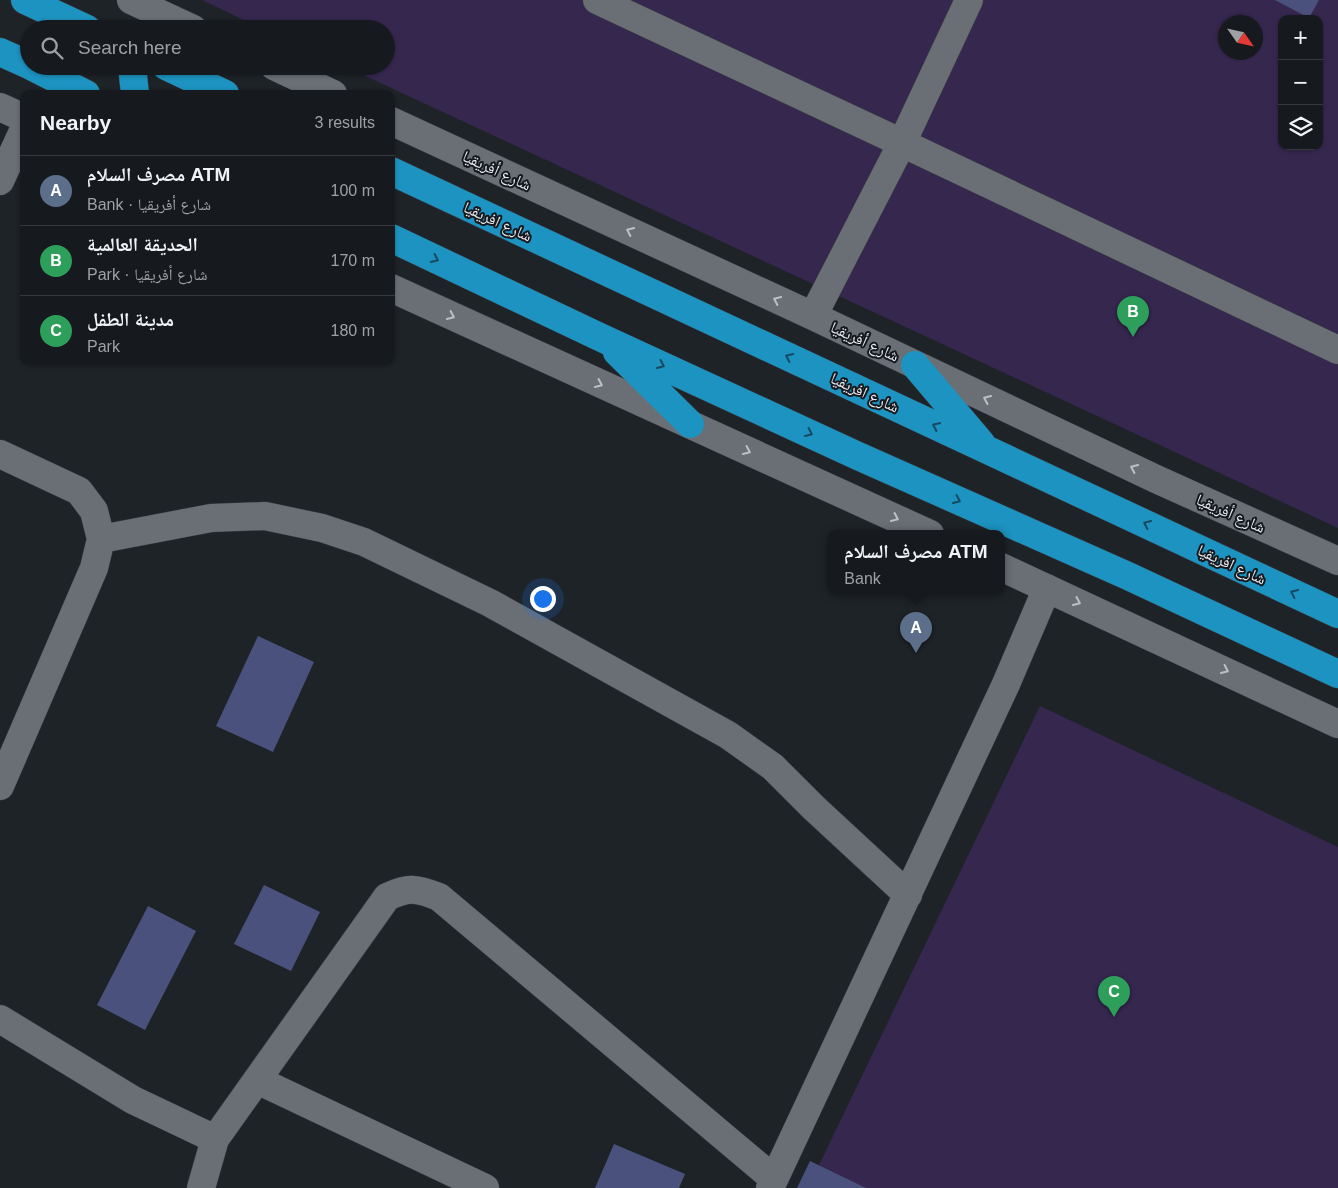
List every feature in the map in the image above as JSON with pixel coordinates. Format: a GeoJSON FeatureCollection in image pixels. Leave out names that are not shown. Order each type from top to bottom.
{"type":"FeatureCollection","features":[{"type":"Feature","properties":{"kind":"highway"},"geometry":{"type":"LineString","coordinates":[[25,0],[62,20]]}},
{"type":"Feature","properties":{"kind":"highway"},"geometry":{"type":"LineString","coordinates":[[0,52],[20,60]]}},
{"type":"Feature","properties":{"kind":"highway"},"geometry":{"type":"LineString","coordinates":[[51,75],[79,90]]}},
{"type":"Feature","properties":{"kind":"highway"},"geometry":{"type":"LineString","coordinates":[[133,75],[135,90]]}},
{"type":"Feature","properties":{"kind":"highway"},"geometry":{"type":"LineString","coordinates":[[185,75],[217,90]]}},
{"type":"Feature","properties":{"kind":"highway","name":"شارع افريقيا"},"geometry":{"type":"LineString","coordinates":[[395,173],[1338,614]]}},
{"type":"Feature","properties":{"kind":"highway"},"geometry":{"type":"LineString","coordinates":[[395,240],[858,456],[1128,576],[1338,674]]}},
{"type":"Feature","properties":{"kind":"highway"},"geometry":{"type":"LineString","coordinates":[[604,339],[690,424]]}},
{"type":"Feature","properties":{"kind":"highway"},"geometry":{"type":"LineString","coordinates":[[916,365],[985,448]]}},
{"type":"Feature","properties":{"kind":"street"},"geometry":{"type":"LineString","coordinates":[[131,0],[174,20]]}},
{"type":"Feature","properties":{"kind":"street"},"geometry":{"type":"LineString","coordinates":[[597,0],[1338,350]]}},
{"type":"Feature","properties":{"kind":"street"},"geometry":{"type":"LineString","coordinates":[[813,316],[902,143],[969,0]]}},
{"type":"Feature","properties":{"kind":"street"},"geometry":{"type":"LineString","coordinates":[[293,75],[325,90]]}},
{"type":"Feature","properties":{"kind":"street"},"geometry":{"type":"LineString","coordinates":[[0,107],[20,116]]}},
{"type":"Feature","properties":{"kind":"street","name":"شارع أفريقيا"},"geometry":{"type":"LineString","coordinates":[[395,123],[813,316],[1156,479],[1338,561]]}},
{"type":"Feature","properties":{"kind":"street"},"geometry":{"type":"LineString","coordinates":[[0,181],[20,138]]}},
{"type":"Feature","properties":{"kind":"street"},"geometry":{"type":"LineString","coordinates":[[395,290],[921,530]]}},
{"type":"Feature","properties":{"kind":"street"},"geometry":{"type":"LineString","coordinates":[[0,454],[79,491],[94,511],[101,539],[94,568],[0,786]]}},
{"type":"Feature","properties":{"kind":"street"},"geometry":{"type":"LineString","coordinates":[[101,539],[211,518],[265,516],[322,528],[364,542],[490,604],[728,735],[773,767],[908,896]]}},
{"type":"Feature","properties":{"kind":"street"},"geometry":{"type":"LineString","coordinates":[[1005,569],[1338,724]]}},
{"type":"Feature","properties":{"kind":"street"},"geometry":{"type":"LineString","coordinates":[[201,1188],[215,1139],[387,898],[404,890],[420,889],[439,897],[772,1184],[1006,684],[1046,588]]}},
{"type":"Feature","properties":{"kind":"street"},"geometry":{"type":"LineString","coordinates":[[0,1019],[133,1100],[215,1139]]}},
{"type":"Feature","properties":{"kind":"street"},"geometry":{"type":"LineString","coordinates":[[257,1080],[485,1188]]}},
{"type":"Feature","properties":{"kind":"shaded area"},"geometry":{"type":"Polygon","coordinates":[[[202,0],[1338,0],[1338,528],[363,75],[395,75],[395,20],[244,20],[202,0]]]}},
{"type":"Feature","properties":{"kind":"shaded area"},"geometry":{"type":"Polygon","coordinates":[[[1040,706],[1338,847],[1338,1188],[808,1188],[1040,706]]]}},
{"type":"Feature","properties":{"kind":"building"},"geometry":{"type":"Polygon","coordinates":[[[1275,0],[1319,0],[1311,15],[1303,15],[1275,0]]]}},
{"type":"Feature","properties":{"kind":"building"},"geometry":{"type":"Polygon","coordinates":[[[258,636],[314,662],[273,752],[216,726],[258,636]]]}},
{"type":"Feature","properties":{"kind":"building"},"geometry":{"type":"Polygon","coordinates":[[[264,885],[320,912],[291,971],[234,944],[264,885]]]}},
{"type":"Feature","properties":{"kind":"building"},"geometry":{"type":"Polygon","coordinates":[[[148,906],[196,931],[145,1030],[97,1005],[148,906]]]}},
{"type":"Feature","properties":{"kind":"building"},"geometry":{"type":"Polygon","coordinates":[[[614,1144],[685,1174],[679,1188],[595,1188],[614,1144]]]}},
{"type":"Feature","properties":{"kind":"building"},"geometry":{"type":"Polygon","coordinates":[[[810,1161],[866,1188],[797,1188],[810,1161]]]}},
{"type":"Feature","properties":{"kind":"place","name":"الحديقة العالمية"},"geometry":{"type":"Point","coordinates":[1133,337]}},
{"type":"Feature","properties":{"kind":"place","name":"مصرف السلام ATM"},"geometry":{"type":"Point","coordinates":[916,653]}},
{"type":"Feature","properties":{"kind":"place","name":"مدينة الطفل"},"geometry":{"type":"Point","coordinates":[1114,1017]}}]}
